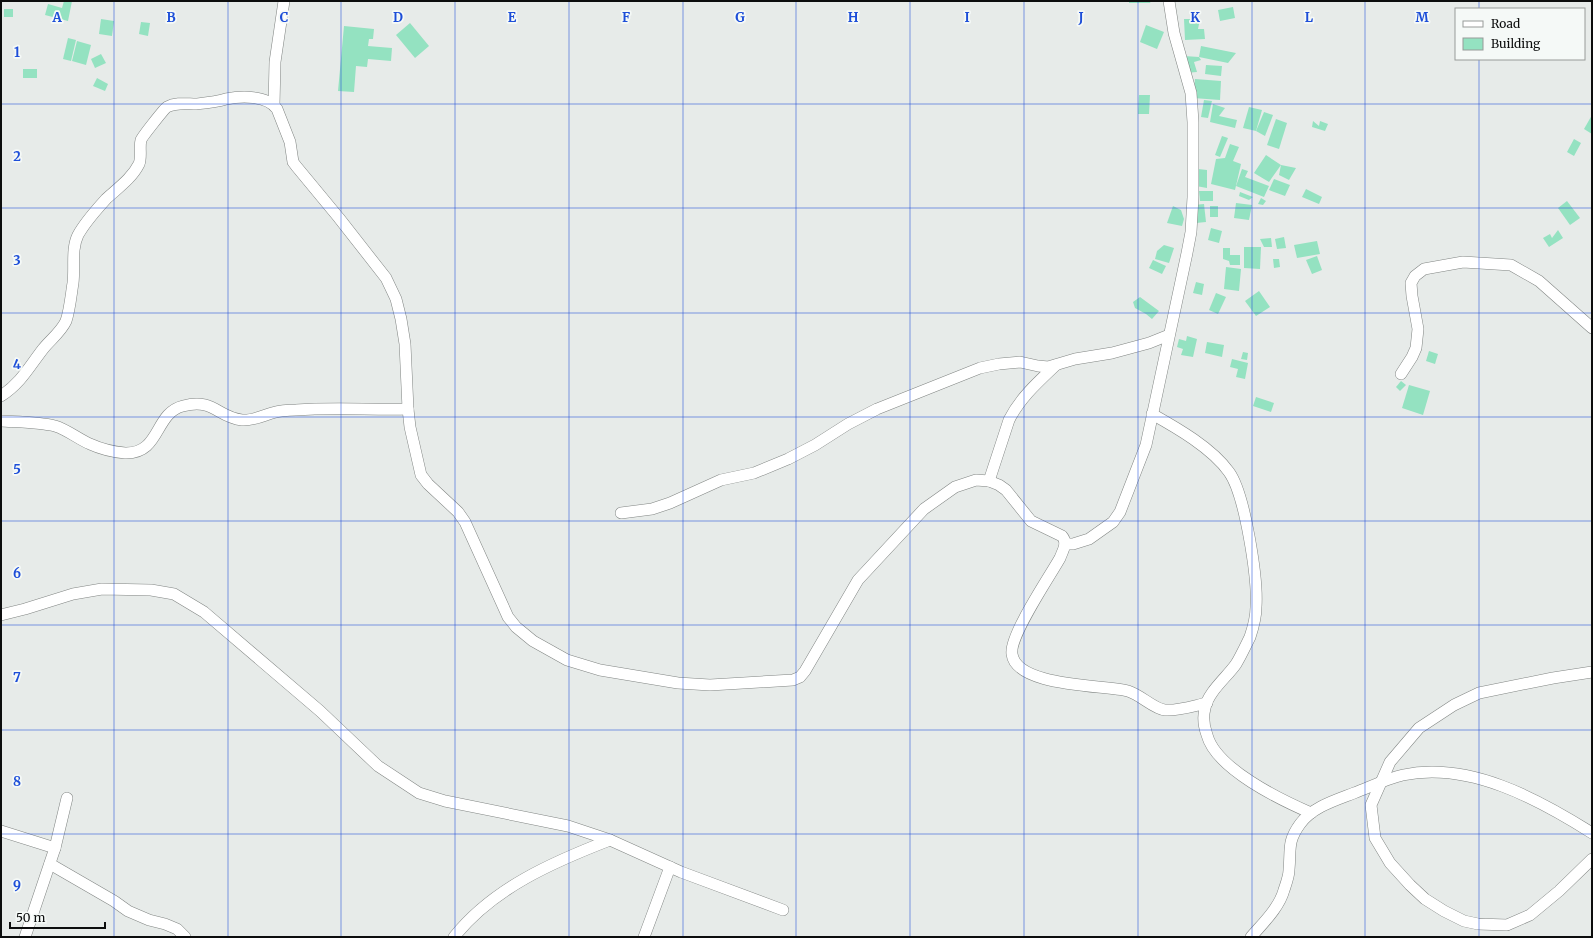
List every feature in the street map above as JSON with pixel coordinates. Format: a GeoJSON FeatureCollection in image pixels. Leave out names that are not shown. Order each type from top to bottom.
{"type":"FeatureCollection","features":[{"type":"Feature","properties":{"kind":"street"},"geometry":{"type":"LineString","coordinates":[[284,1],[275,62],[274,105],[290,142],[293,162],[386,278],[396,299],[401,319],[405,344],[410,427],[421,475],[428,484],[458,512],[465,522],[508,617],[516,627],[533,641],[567,660],[600,670],[678,683],[710,685],[793,680],[800,677],[805,671],[858,580],[924,509],[955,487],[976,480],[989,481],[1006,490],[1031,521],[1062,536],[1065,539],[1065,544],[1060,558],[1015,638],[1012,654],[1013,660],[1020,667],[1035,676],[1049,680],[1126,691],[1143,697],[1158,708],[1164,710],[1181,709],[1207,703]]}},
{"type":"Feature","properties":{"kind":"street"},"geometry":{"type":"LineString","coordinates":[[1065,544],[1073,544],[1089,539],[1113,522],[1117,517],[1146,445],[1188,253],[1193,197],[1193,122],[1191,93],[1174,33],[1169,1]]}},
{"type":"Feature","properties":{"kind":"street"},"geometry":{"type":"LineString","coordinates":[[1,396],[10,390],[27,373],[43,349],[62,328],[66,321],[74,271],[74,248],[78,235],[106,200],[135,171],[140,161],[141,138],[164,109],[174,104],[198,104],[238,97],[247,97],[274,105]]}},
{"type":"Feature","properties":{"kind":"street"},"geometry":{"type":"LineString","coordinates":[[1401,374],[1416,348],[1418,329],[1411,283],[1415,276],[1424,269],[1463,262],[1511,265],[1540,281],[1592,328]]}},
{"type":"Feature","properties":{"kind":"street"},"geometry":{"type":"LineString","coordinates":[[621,513],[652,509],[670,504],[720,480],[754,473],[788,459],[815,445],[848,424],[877,409],[980,368],[1020,362],[1048,367],[1075,359],[1112,353],[1149,343],[1169,335]]}},
{"type":"Feature","properties":{"kind":"street"},"geometry":{"type":"LineString","coordinates":[[989,481],[1013,411],[1020,401],[1056,365]]}},
{"type":"Feature","properties":{"kind":"street"},"geometry":{"type":"LineString","coordinates":[[1,421],[56,426],[91,444],[111,451],[126,453],[137,452],[148,447],[156,436],[163,421],[171,412],[188,404],[200,403],[212,406],[231,417],[244,420],[273,413],[295,410],[408,409]]}},
{"type":"Feature","properties":{"kind":"street"},"geometry":{"type":"LineString","coordinates":[[1152,414],[1182,431],[1217,458],[1229,471],[1233,479],[1243,512],[1250,547],[1256,608],[1250,637],[1236,663],[1213,692],[1207,703],[1204,720],[1207,736],[1215,750],[1227,763],[1258,787],[1274,797],[1310,813]]}},
{"type":"Feature","properties":{"kind":"street"},"geometry":{"type":"LineString","coordinates":[[1,615],[73,594],[102,590],[151,590],[174,594],[204,612],[320,711],[378,766],[419,793],[445,801],[568,826],[610,840],[670,867],[783,910]]}},
{"type":"Feature","properties":{"kind":"street"},"geometry":{"type":"LineString","coordinates":[[1592,672],[1553,678],[1479,693],[1454,705],[1419,728],[1390,762],[1371,805],[1375,838],[1390,863],[1425,899],[1464,921],[1478,924],[1507,925],[1530,915],[1559,891],[1592,859]]}},
{"type":"Feature","properties":{"kind":"street"},"geometry":{"type":"LineString","coordinates":[[1251,937],[1275,908],[1284,892],[1289,871],[1289,844],[1301,823],[1310,813],[1332,802],[1402,775],[1429,772],[1456,775],[1486,781],[1517,792],[1559,812],[1592,833]]}},
{"type":"Feature","properties":{"kind":"street"},"geometry":{"type":"LineString","coordinates":[[25,937],[55,848],[67,798]]}},
{"type":"Feature","properties":{"kind":"street"},"geometry":{"type":"LineString","coordinates":[[1,831],[55,848]]}},
{"type":"Feature","properties":{"kind":"street"},"geometry":{"type":"LineString","coordinates":[[454,937],[471,917],[490,901],[520,881],[563,858],[610,840]]}},
{"type":"Feature","properties":{"kind":"street"},"geometry":{"type":"LineString","coordinates":[[50,864],[114,901],[128,911],[138,916],[177,929],[185,937]]}},
{"type":"Feature","properties":{"kind":"street"},"geometry":{"type":"LineString","coordinates":[[644,937],[670,867]]}},
{"type":"Feature","properties":{"kind":"building"},"geometry":{"type":"Polygon","coordinates":[[[64,1],[72,1],[68,21],[45,15],[48,4],[62,8],[64,1]]]}},
{"type":"Feature","properties":{"kind":"building"},"geometry":{"type":"Polygon","coordinates":[[[1129,1],[1151,1],[1150,3],[1129,3],[1129,1]]]}},
{"type":"Feature","properties":{"kind":"building"},"geometry":{"type":"Polygon","coordinates":[[[1233,7],[1235,18],[1220,21],[1218,10],[1233,7]]]}},
{"type":"Feature","properties":{"kind":"building"},"geometry":{"type":"Polygon","coordinates":[[[4,9],[13,9],[13,17],[4,17],[4,9]]]}},
{"type":"Feature","properties":{"kind":"building"},"geometry":{"type":"Polygon","coordinates":[[[101,19],[114,21],[112,36],[99,34],[101,19]]]}},
{"type":"Feature","properties":{"kind":"building"},"geometry":{"type":"Polygon","coordinates":[[[1184,19],[1200,19],[1198,29],[1204,29],[1205,39],[1185,40],[1184,19]]]}},
{"type":"Feature","properties":{"kind":"building"},"geometry":{"type":"Polygon","coordinates":[[[141,22],[150,23],[148,36],[139,34],[141,22]]]}},
{"type":"Feature","properties":{"kind":"building"},"geometry":{"type":"Polygon","coordinates":[[[410,23],[429,46],[415,58],[396,35],[410,23]]]}},
{"type":"Feature","properties":{"kind":"building"},"geometry":{"type":"Polygon","coordinates":[[[1146,25],[1164,32],[1157,49],[1140,42],[1146,25]]]}},
{"type":"Feature","properties":{"kind":"building"},"geometry":{"type":"Polygon","coordinates":[[[344,26],[374,29],[373,39],[369,39],[368,46],[392,48],[391,61],[368,59],[367,67],[356,66],[354,92],[338,91],[344,26]]]}},
{"type":"Feature","properties":{"kind":"building"},"geometry":{"type":"Polygon","coordinates":[[[68,38],[76,40],[71,61],[63,59],[68,38]]]}},
{"type":"Feature","properties":{"kind":"building"},"geometry":{"type":"Polygon","coordinates":[[[77,41],[91,45],[86,65],[72,61],[77,41]]]}},
{"type":"Feature","properties":{"kind":"building"},"geometry":{"type":"Polygon","coordinates":[[[1201,46],[1236,53],[1228,63],[1199,57],[1201,46]]]}},
{"type":"Feature","properties":{"kind":"building"},"geometry":{"type":"Polygon","coordinates":[[[101,54],[106,63],[95,68],[91,59],[101,54]]]}},
{"type":"Feature","properties":{"kind":"building"},"geometry":{"type":"Polygon","coordinates":[[[1184,56],[1199,57],[1201,60],[1194,62],[1197,72],[1185,73],[1184,56]]]}},
{"type":"Feature","properties":{"kind":"building"},"geometry":{"type":"Polygon","coordinates":[[[1206,65],[1222,66],[1221,76],[1205,74],[1206,65]]]}},
{"type":"Feature","properties":{"kind":"building"},"geometry":{"type":"Polygon","coordinates":[[[23,69],[37,69],[37,78],[23,78],[23,69]]]}},
{"type":"Feature","properties":{"kind":"building"},"geometry":{"type":"Polygon","coordinates":[[[97,78],[108,84],[105,91],[93,86],[97,78]]]}},
{"type":"Feature","properties":{"kind":"building"},"geometry":{"type":"Polygon","coordinates":[[[1195,79],[1221,81],[1220,100],[1193,98],[1195,79]]]}},
{"type":"Feature","properties":{"kind":"building"},"geometry":{"type":"Polygon","coordinates":[[[1139,95],[1150,95],[1149,114],[1138,114],[1139,95]]]}},
{"type":"Feature","properties":{"kind":"building"},"geometry":{"type":"Polygon","coordinates":[[[1204,100],[1212,101],[1208,118],[1201,117],[1204,100]]]}},
{"type":"Feature","properties":{"kind":"building"},"geometry":{"type":"Polygon","coordinates":[[[1213,104],[1225,108],[1219,116],[1237,120],[1235,128],[1210,122],[1213,104]]]}},
{"type":"Feature","properties":{"kind":"building"},"geometry":{"type":"Polygon","coordinates":[[[1249,107],[1262,110],[1256,131],[1243,128],[1249,107]]]}},
{"type":"Feature","properties":{"kind":"building"},"geometry":{"type":"Polygon","coordinates":[[[1264,112],[1273,115],[1265,136],[1256,131],[1264,112]]]}},
{"type":"Feature","properties":{"kind":"building"},"geometry":{"type":"Polygon","coordinates":[[[1592,115],[1592,134],[1584,129],[1592,115]]]}},
{"type":"Feature","properties":{"kind":"building"},"geometry":{"type":"Polygon","coordinates":[[[1276,119],[1287,123],[1279,149],[1267,145],[1276,119]]]}},
{"type":"Feature","properties":{"kind":"building"},"geometry":{"type":"Polygon","coordinates":[[[1313,121],[1319,126],[1320,121],[1328,124],[1325,131],[1312,127],[1313,121]]]}},
{"type":"Feature","properties":{"kind":"building"},"geometry":{"type":"Polygon","coordinates":[[[1222,136],[1228,138],[1220,157],[1215,155],[1222,136]]]}},
{"type":"Feature","properties":{"kind":"building"},"geometry":{"type":"Polygon","coordinates":[[[1574,139],[1581,143],[1574,156],[1567,152],[1574,139]]]}},
{"type":"Feature","properties":{"kind":"building"},"geometry":{"type":"Polygon","coordinates":[[[1230,144],[1239,147],[1233,161],[1241,164],[1235,190],[1211,184],[1216,159],[1225,158],[1230,144]]]}},
{"type":"Feature","properties":{"kind":"building"},"geometry":{"type":"Polygon","coordinates":[[[1266,155],[1281,165],[1269,182],[1254,173],[1266,155]]]}},
{"type":"Feature","properties":{"kind":"building"},"geometry":{"type":"Polygon","coordinates":[[[1281,165],[1296,168],[1289,180],[1279,175],[1281,165]]]}},
{"type":"Feature","properties":{"kind":"building"},"geometry":{"type":"Polygon","coordinates":[[[1198,169],[1207,170],[1207,188],[1196,186],[1198,169]]]}},
{"type":"Feature","properties":{"kind":"building"},"geometry":{"type":"Polygon","coordinates":[[[1242,169],[1248,171],[1245,177],[1269,186],[1264,197],[1236,186],[1242,169]]]}},
{"type":"Feature","properties":{"kind":"building"},"geometry":{"type":"Polygon","coordinates":[[[1274,179],[1290,185],[1285,196],[1269,190],[1274,179]]]}},
{"type":"Feature","properties":{"kind":"building"},"geometry":{"type":"Polygon","coordinates":[[[1306,189],[1322,197],[1319,204],[1302,197],[1306,189]]]}},
{"type":"Feature","properties":{"kind":"building"},"geometry":{"type":"Polygon","coordinates":[[[1199,191],[1213,191],[1213,201],[1200,201],[1199,191]]]}},
{"type":"Feature","properties":{"kind":"building"},"geometry":{"type":"Polygon","coordinates":[[[1240,192],[1253,197],[1249,200],[1239,196],[1240,192]]]}},
{"type":"Feature","properties":{"kind":"building"},"geometry":{"type":"Polygon","coordinates":[[[1261,198],[1266,201],[1263,205],[1258,204],[1261,198]]]}},
{"type":"Feature","properties":{"kind":"building"},"geometry":{"type":"Polygon","coordinates":[[[1567,201],[1580,218],[1570,225],[1558,208],[1567,201]]]}},
{"type":"Feature","properties":{"kind":"building"},"geometry":{"type":"Polygon","coordinates":[[[1236,203],[1252,205],[1249,220],[1234,218],[1236,203]]]}},
{"type":"Feature","properties":{"kind":"building"},"geometry":{"type":"Polygon","coordinates":[[[1204,204],[1206,222],[1196,223],[1194,205],[1204,204]]]}},
{"type":"Feature","properties":{"kind":"building"},"geometry":{"type":"Polygon","coordinates":[[[1173,206],[1181,210],[1184,219],[1182,226],[1167,223],[1173,206]]]}},
{"type":"Feature","properties":{"kind":"building"},"geometry":{"type":"Polygon","coordinates":[[[1210,206],[1218,206],[1218,217],[1210,217],[1210,206]]]}},
{"type":"Feature","properties":{"kind":"building"},"geometry":{"type":"Polygon","coordinates":[[[1211,228],[1222,231],[1219,243],[1208,240],[1211,228]]]}},
{"type":"Feature","properties":{"kind":"building"},"geometry":{"type":"Polygon","coordinates":[[[1558,230],[1563,238],[1549,247],[1543,238],[1550,234],[1552,238],[1558,230]]]}},
{"type":"Feature","properties":{"kind":"building"},"geometry":{"type":"Polygon","coordinates":[[[1284,237],[1286,248],[1277,249],[1275,239],[1284,237]]]}},
{"type":"Feature","properties":{"kind":"building"},"geometry":{"type":"Polygon","coordinates":[[[1271,238],[1272,247],[1264,247],[1260,239],[1271,238]]]}},
{"type":"Feature","properties":{"kind":"building"},"geometry":{"type":"Polygon","coordinates":[[[1317,241],[1320,254],[1297,258],[1294,245],[1317,241]]]}},
{"type":"Feature","properties":{"kind":"building"},"geometry":{"type":"Polygon","coordinates":[[[1164,245],[1174,248],[1169,263],[1155,259],[1157,251],[1164,245]]]}},
{"type":"Feature","properties":{"kind":"building"},"geometry":{"type":"Polygon","coordinates":[[[1244,247],[1261,247],[1260,269],[1244,268],[1244,247]]]}},
{"type":"Feature","properties":{"kind":"building"},"geometry":{"type":"Polygon","coordinates":[[[1223,248],[1230,248],[1230,255],[1240,255],[1240,265],[1230,265],[1229,261],[1223,259],[1223,248]]]}},
{"type":"Feature","properties":{"kind":"building"},"geometry":{"type":"Polygon","coordinates":[[[1317,256],[1322,270],[1312,274],[1306,260],[1317,256]]]}},
{"type":"Feature","properties":{"kind":"building"},"geometry":{"type":"Polygon","coordinates":[[[1273,259],[1279,259],[1280,267],[1274,268],[1273,259]]]}},
{"type":"Feature","properties":{"kind":"building"},"geometry":{"type":"Polygon","coordinates":[[[1153,260],[1166,266],[1162,274],[1149,268],[1153,260]]]}},
{"type":"Feature","properties":{"kind":"building"},"geometry":{"type":"Polygon","coordinates":[[[1226,267],[1241,269],[1239,291],[1224,289],[1226,267]]]}},
{"type":"Feature","properties":{"kind":"building"},"geometry":{"type":"Polygon","coordinates":[[[1196,282],[1204,284],[1202,295],[1193,293],[1196,282]]]}},
{"type":"Feature","properties":{"kind":"building"},"geometry":{"type":"Polygon","coordinates":[[[1259,291],[1270,307],[1256,316],[1245,301],[1259,291]]]}},
{"type":"Feature","properties":{"kind":"building"},"geometry":{"type":"Polygon","coordinates":[[[1216,293],[1226,297],[1218,314],[1209,310],[1216,293]]]}},
{"type":"Feature","properties":{"kind":"building"},"geometry":{"type":"Polygon","coordinates":[[[1140,297],[1159,311],[1152,319],[1135,308],[1133,302],[1140,297]]]}},
{"type":"Feature","properties":{"kind":"building"},"geometry":{"type":"Polygon","coordinates":[[[1187,336],[1197,339],[1193,357],[1181,355],[1183,349],[1177,347],[1179,339],[1186,341],[1187,336]]]}},
{"type":"Feature","properties":{"kind":"building"},"geometry":{"type":"Polygon","coordinates":[[[1207,342],[1224,345],[1222,357],[1205,353],[1207,342]]]}},
{"type":"Feature","properties":{"kind":"building"},"geometry":{"type":"Polygon","coordinates":[[[1429,351],[1438,354],[1435,364],[1426,361],[1429,351]]]}},
{"type":"Feature","properties":{"kind":"building"},"geometry":{"type":"Polygon","coordinates":[[[1243,352],[1248,353],[1247,360],[1241,359],[1243,352]]]}},
{"type":"Feature","properties":{"kind":"building"},"geometry":{"type":"Polygon","coordinates":[[[1232,359],[1248,363],[1245,379],[1236,377],[1238,369],[1230,367],[1232,359]]]}},
{"type":"Feature","properties":{"kind":"building"},"geometry":{"type":"Polygon","coordinates":[[[1401,381],[1406,385],[1400,391],[1396,387],[1401,381]]]}},
{"type":"Feature","properties":{"kind":"building"},"geometry":{"type":"Polygon","coordinates":[[[1409,385],[1430,391],[1423,415],[1402,408],[1409,385]]]}},
{"type":"Feature","properties":{"kind":"building"},"geometry":{"type":"Polygon","coordinates":[[[1256,397],[1274,403],[1271,412],[1253,406],[1256,397]]]}}]}
